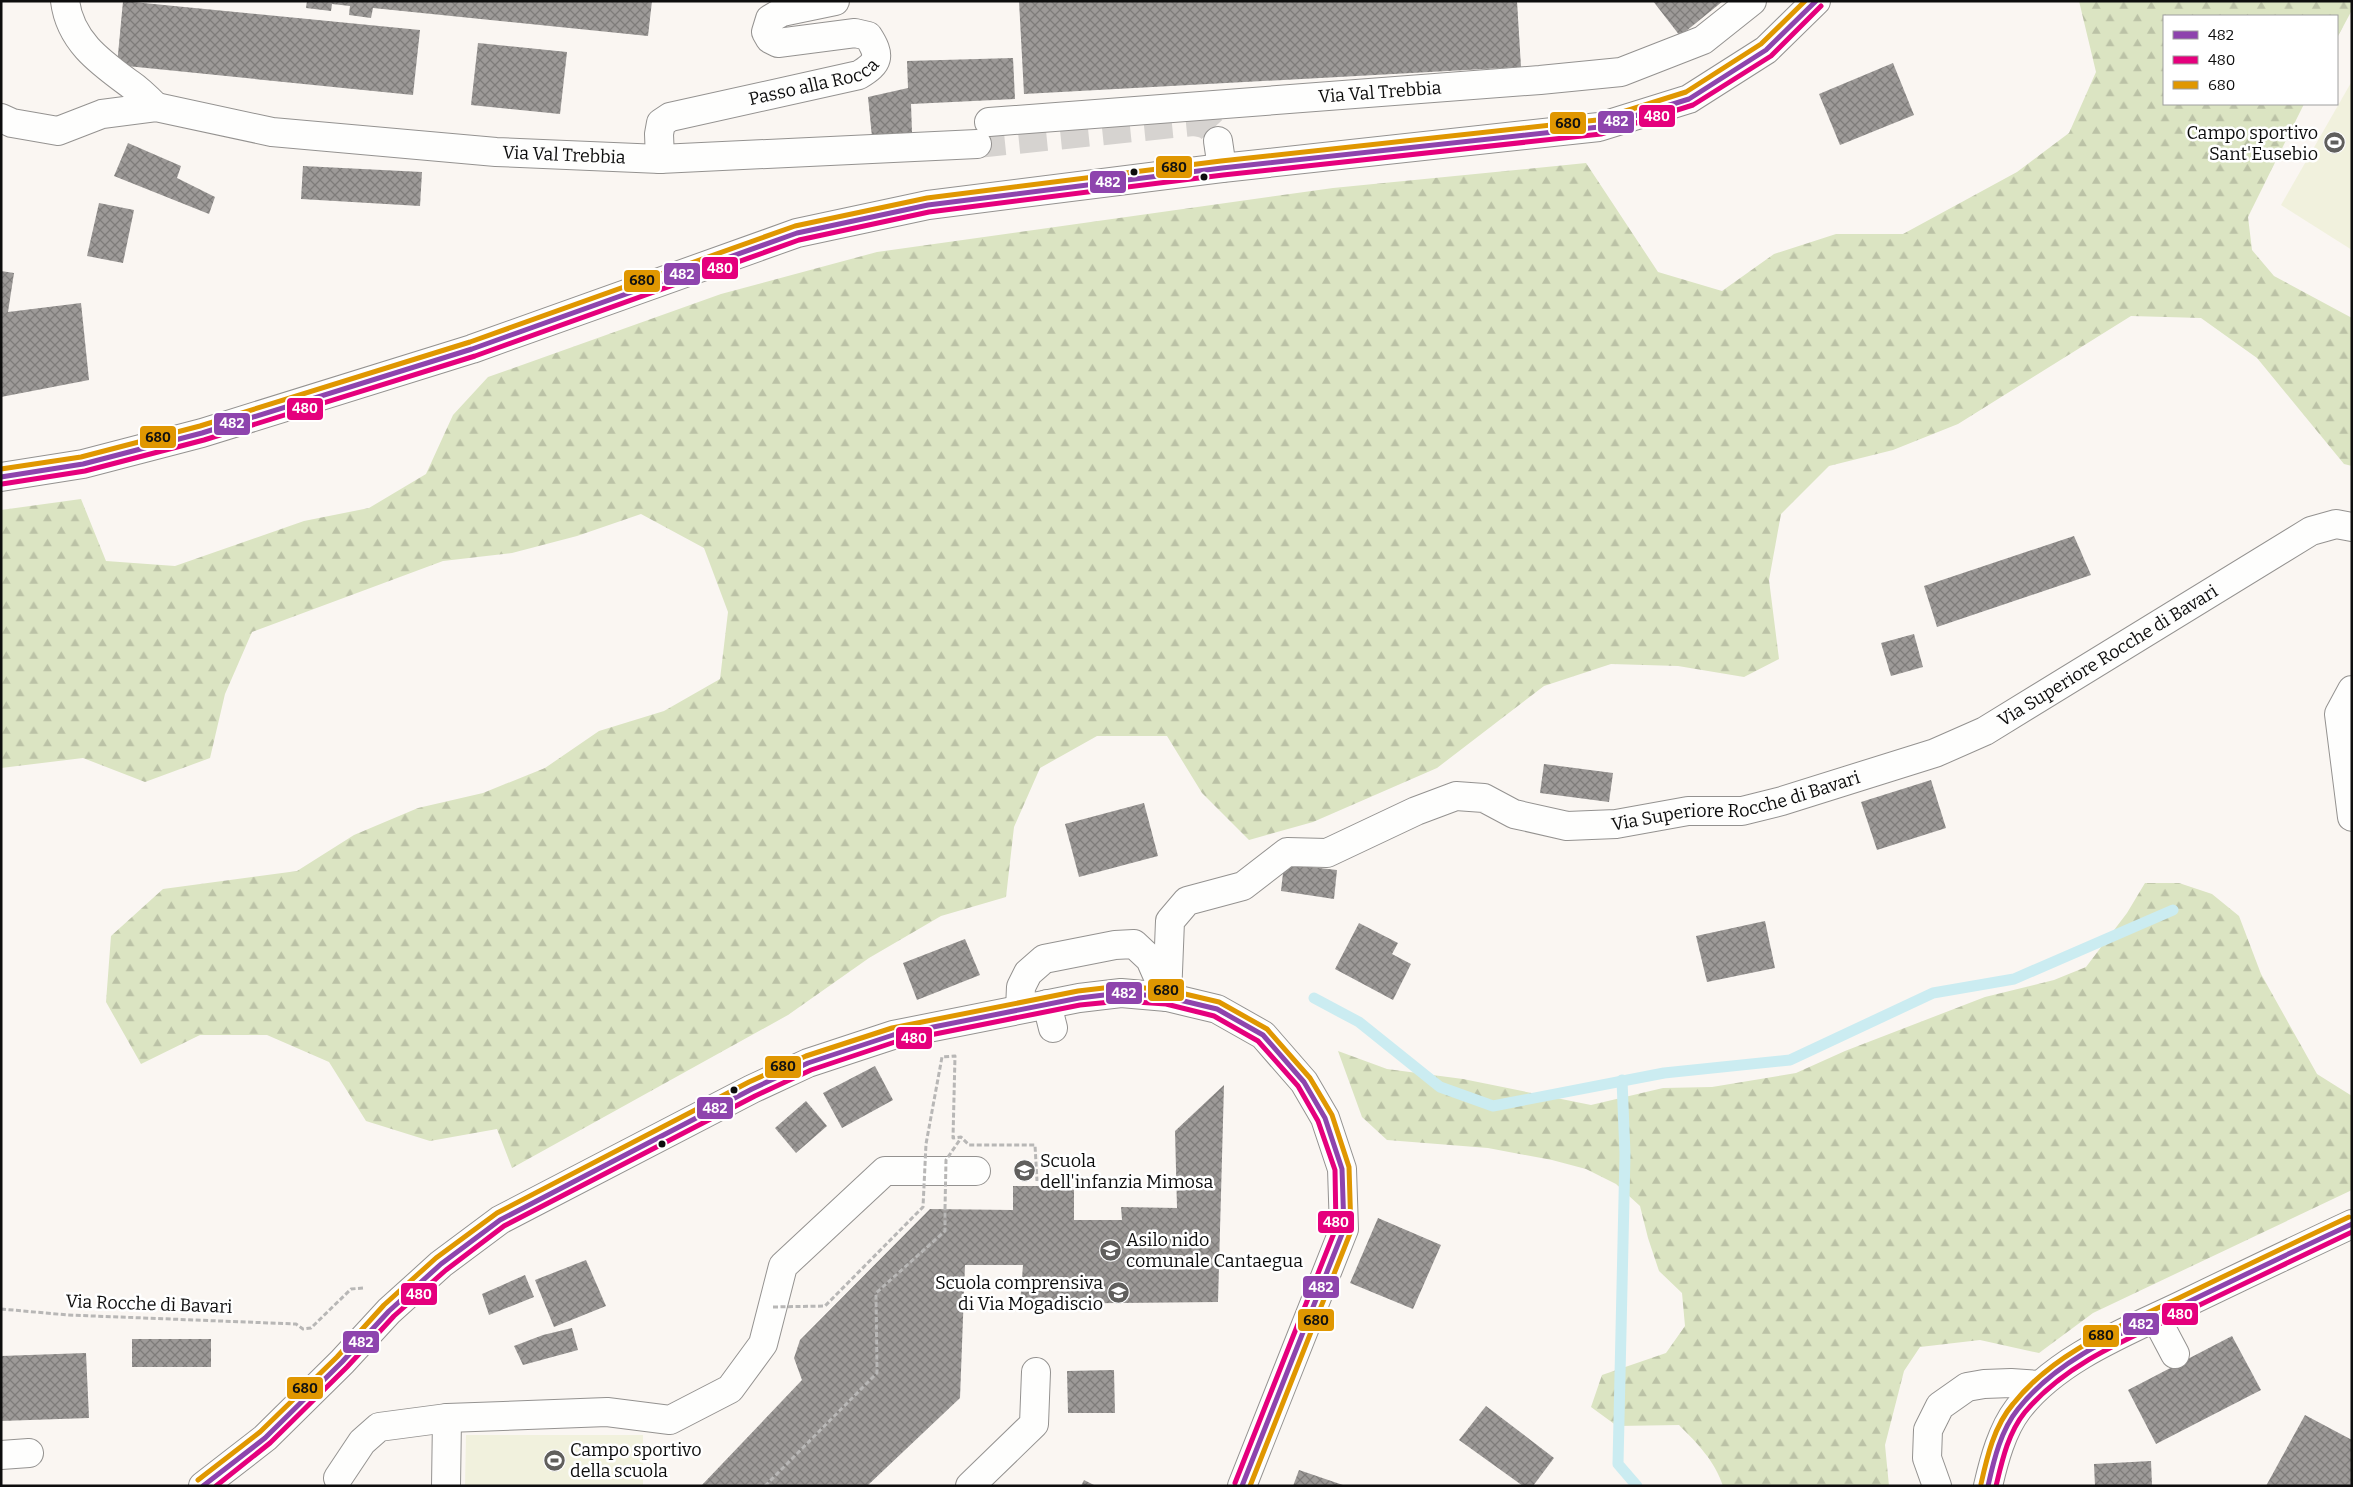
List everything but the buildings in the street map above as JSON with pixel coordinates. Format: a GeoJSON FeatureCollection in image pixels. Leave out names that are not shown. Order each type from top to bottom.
{"type":"FeatureCollection","features":[{"type":"Feature","properties":{"kind":"street"},"geometry":{"type":"LineString","coordinates":[[65,1],[70,22],[92,56],[132,85],[156,107]]}},
{"type":"Feature","properties":{"kind":"street","name":"Passo alla Rocca"},"geometry":{"type":"LineString","coordinates":[[660,159],[659,134],[661,123],[670,118],[859,75],[871,68],[877,57],[875,47],[868,36],[855,33],[778,43],[770,40],[766,32],[770,20],[782,12],[835,1]]}},
{"type":"Feature","properties":{"kind":"street","name":"Via Val Trebbia"},"geometry":{"type":"LineString","coordinates":[[156,107],[272,132],[496,152],[660,159],[983,133],[1190,106],[1540,80],[1621,72],[1703,40],[1752,1]]}},
{"type":"Feature","properties":{"kind":"street"},"geometry":{"type":"LineString","coordinates":[[1,477],[82,464],[202,433],[472,349],[797,233],[928,205],[1222,168],[1599,126],[1689,99],[1766,50],[1816,1]]}},
{"type":"Feature","properties":{"kind":"street"},"geometry":{"type":"LineString","coordinates":[[1,118],[12,123],[58,131],[102,114],[156,107]]}},
{"type":"Feature","properties":{"kind":"street"},"geometry":{"type":"LineString","coordinates":[[1218,141],[1222,168]]}},
{"type":"Feature","properties":{"kind":"street","name":"Via Superiore Rocche di Bavari"},"geometry":{"type":"LineString","coordinates":[[1166,997],[1170,921],[1187,901],[1243,886],[1287,852],[1327,853],[1416,811],[1456,796],[1484,798],[1514,814],[1567,826],[1616,824],[1688,811],[1742,811],[1782,801],[1935,753],[1985,732],[2068,679],[2312,531],[2336,524],[2352,527]]}},
{"type":"Feature","properties":{"kind":"street"},"geometry":{"type":"LineString","coordinates":[[2352,690],[2339,714],[2352,817]]}},
{"type":"Feature","properties":{"kind":"street"},"geometry":{"type":"LineString","coordinates":[[1020,1009],[1021,987],[1028,973],[1044,959],[1115,945],[1134,944],[1150,958],[1166,997]]}},
{"type":"Feature","properties":{"kind":"street"},"geometry":{"type":"LineString","coordinates":[[203,1486],[265,1438],[342,1362],[389,1311],[441,1264],[500,1220],[752,1089],[808,1063],[893,1035],[1020,1009],[1050,1016],[1121,993],[1166,997],[1217,1010],[1263,1035],[1304,1082],[1324,1118],[1342,1169],[1344,1229],[1242,1486]]}},
{"type":"Feature","properties":{"kind":"street"},"geometry":{"type":"LineString","coordinates":[[331,1483],[362,1442],[379,1427],[447,1418],[607,1412],[670,1420],[730,1389],[763,1344],[784,1266],[885,1171],[976,1171]]}},
{"type":"Feature","properties":{"kind":"street"},"geometry":{"type":"LineString","coordinates":[[1988,1486],[1994,1461],[2003,1437],[2018,1409],[2039,1386],[2086,1352],[2352,1224]]}},
{"type":"Feature","properties":{"kind":"street"},"geometry":{"type":"LineString","coordinates":[[2156,1318],[2175,1354]]}},
{"type":"Feature","properties":{"kind":"street"},"geometry":{"type":"LineString","coordinates":[[970,1486],[1034,1424],[1036,1372]]}},
{"type":"Feature","properties":{"kind":"street"},"geometry":{"type":"LineString","coordinates":[[1937,1486],[1927,1458],[1928,1430],[1940,1406],[1967,1387],[2011,1383],[2039,1386]]}},
{"type":"Feature","properties":{"kind":"street"},"geometry":{"type":"LineString","coordinates":[[446,1486],[447,1418]]}},
{"type":"Feature","properties":{"kind":"street"},"geometry":{"type":"LineString","coordinates":[[1,1455],[29,1453]]}},
{"type":"Feature","properties":{"kind":"path"},"geometry":{"type":"LineString","coordinates":[[773,1307],[825,1306],[922,1208],[926,1144],[942,1056],[955,1056],[953,1138],[961,1137]]}},
{"type":"Feature","properties":{"kind":"path"},"geometry":{"type":"LineString","coordinates":[[961,1137],[969,1145],[1035,1145],[1037,1181]]}},
{"type":"Feature","properties":{"kind":"path"},"geometry":{"type":"LineString","coordinates":[[765,1486],[877,1373],[876,1293],[945,1231],[946,1160],[961,1137]]}},
{"type":"Feature","properties":{"kind":"path","name":"Via Rocche di Bavari"},"geometry":{"type":"LineString","coordinates":[[1,1309],[68,1315],[296,1324]]}},
{"type":"Feature","properties":{"kind":"green space"},"geometry":{"type":"Polygon","coordinates":[[[2079,1],[2352,1],[2352,10],[2338,36],[2338,15],[2163,15],[2163,105],[2304,105],[2248,217],[2252,250],[2274,276],[2352,318],[2352,466],[2344,464],[2257,358],[2201,318],[2131,316],[1958,424],[1893,450],[1829,466],[1781,514],[1769,580],[1779,659],[1744,677],[1678,666],[1611,664],[1544,686],[1437,768],[1313,822],[1249,840],[1202,793],[1167,736],[1097,736],[1040,768],[1014,827],[1006,897],[941,916],[869,958],[788,1015],[512,1168],[497,1129],[430,1141],[366,1121],[329,1062],[267,1035],[200,1035],[141,1064],[106,1002],[111,936],[163,889],[297,871],[354,835],[418,808],[483,793],[545,768],[599,731],[664,711],[720,679],[728,612],[704,548],[641,514],[577,536],[512,553],[443,561],[252,632],[225,694],[210,758],[145,782],[83,758],[1,768],[1,510],[81,499],[106,561],[175,566],[304,521],[369,508],[426,474],[453,415],[488,377],[721,294],[877,252],[1333,188],[1586,163],[1658,272],[1722,291],[1774,254],[1836,234],[1903,234],[2017,172],[2069,133],[2096,72],[2079,1]]]}},
{"type":"Feature","properties":{"kind":"green space","name":"Campo sportivo Sant'Eusebio"},"geometry":{"type":"Polygon","coordinates":[[[2352,81],[2352,250],[2281,205],[2352,81]]]}},
{"type":"Feature","properties":{"kind":"green space"},"geometry":{"type":"Polygon","coordinates":[[[2145,883],[2179,883],[2212,894],[2239,916],[2261,974],[2317,1074],[2352,1096],[2352,1190],[2093,1313],[2039,1353],[1980,1340],[1920,1347],[1904,1371],[1885,1445],[1889,1486],[1723,1486],[1710,1460],[1679,1425],[1617,1426],[1591,1407],[1602,1375],[1666,1353],[1685,1326],[1682,1293],[1659,1271],[1640,1206],[1616,1184],[1586,1169],[1552,1160],[1488,1148],[1387,1140],[1362,1117],[1338,1051],[1387,1069],[1463,1079],[1591,1105],[1663,1088],[1712,1087],[1796,1073],[1845,1051],[1985,997],[2054,980],[2086,967],[2127,913],[2145,883]]]}},
{"type":"Feature","properties":{"kind":"green space","name":"Campo sportivo della scuola"},"geometry":{"type":"Polygon","coordinates":[[[466,1435],[643,1435],[643,1486],[465,1486],[466,1435]]]}},
{"type":"Feature","properties":{"kind":"waterway"},"geometry":{"type":"LineString","coordinates":[[1314,998],[1359,1022],[1440,1087],[1493,1106],[1664,1073],[1790,1060],[1933,993],[2014,979],[2173,910]]}},
{"type":"Feature","properties":{"kind":"waterway"},"geometry":{"type":"LineString","coordinates":[[1622,1080],[1625,1154],[1618,1464],[1637,1486]]}},
{"type":"Feature","properties":{"kind":"tunnel"},"geometry":{"type":"LineString","coordinates":[[977,144],[1193,122],[1209,127],[1218,141]]}},
{"type":"Feature","properties":{"kind":"transit line","name":"680"},"geometry":{"type":"LineString","coordinates":[[1,469],[81,457],[200,426],[470,342],[795,226],[927,198],[1221,161],[1597,120],[1686,92],[1761,44],[1805,1]]}},
{"type":"Feature","properties":{"kind":"transit line","name":"482"},"geometry":{"type":"LineString","coordinates":[[1,477],[83,464],[202,433],[472,349],[797,233],[928,205],[1222,168],[1599,127],[1689,99],[1766,50],[1816,1]]}},
{"type":"Feature","properties":{"kind":"transit line","name":"480"},"geometry":{"type":"LineString","coordinates":[[2,484],[85,471],[204,440],[475,356],[799,240],[929,212],[1223,175],[1601,134],[1693,105],[1771,56],[1821,6]]}},
{"type":"Feature","properties":{"kind":"transit line","name":"680"},"geometry":{"type":"LineString","coordinates":[[198,1480],[260,1432],[337,1357],[384,1305],[436,1258],[497,1213],[749,1082],[806,1056],[892,1028],[1078,991],[1121,986],[1168,990],[1219,1002],[1267,1029],[1310,1078],[1332,1115],[1349,1167],[1351,1231],[1250,1486]]}},
{"type":"Feature","properties":{"kind":"transit line","name":"482"},"geometry":{"type":"LineString","coordinates":[[203,1486],[265,1438],[342,1362],[389,1311],[441,1264],[500,1220],[752,1089],[808,1063],[893,1035],[1079,998],[1121,993],[1167,997],[1217,1009],[1263,1035],[1304,1082],[1325,1118],[1342,1169],[1344,1229],[1242,1486]]}},
{"type":"Feature","properties":{"kind":"transit line","name":"480"},"geometry":{"type":"LineString","coordinates":[[216,1486],[270,1443],[347,1367],[394,1316],[446,1270],[504,1226],[755,1096],[811,1070],[895,1042],[1080,1005],[1121,1001],[1166,1004],[1214,1016],[1258,1041],[1298,1086],[1318,1121],[1335,1170],[1336,1228],[1235,1483]]}},
{"type":"Feature","properties":{"kind":"transit line","name":"680"},"geometry":{"type":"LineString","coordinates":[[1981,1484],[1996,1432],[2006,1413],[2030,1385],[2069,1354],[2090,1341],[2349,1217]]}},
{"type":"Feature","properties":{"kind":"transit line","name":"482"},"geometry":{"type":"LineString","coordinates":[[1988,1486],[1999,1445],[2012,1417],[2035,1390],[2053,1374],[2095,1347],[2352,1224]]}},
{"type":"Feature","properties":{"kind":"transit line","name":"480"},"geometry":{"type":"LineString","coordinates":[[1996,1486],[2006,1448],[2019,1420],[2042,1394],[2060,1379],[2100,1353],[2352,1232]]}},
{"type":"Feature","properties":{"kind":"place","name":"Campo sportivo Sant'Eusebio"},"geometry":{"type":"Point","coordinates":[2334,143]}},
{"type":"Feature","properties":{"kind":"place","name":"Scuola dell'infanzia Mimosa"},"geometry":{"type":"Point","coordinates":[1024,1171]}},
{"type":"Feature","properties":{"kind":"place","name":"Asilo nido comunale Cantaegua"},"geometry":{"type":"Point","coordinates":[1110,1250]}},
{"type":"Feature","properties":{"kind":"place","name":"Scuola comprensiva di Via Mogadiscio"},"geometry":{"type":"Point","coordinates":[1119,1293]}},
{"type":"Feature","properties":{"kind":"place","name":"Campo sportivo della scuola"},"geometry":{"type":"Point","coordinates":[554,1460]}}]}
